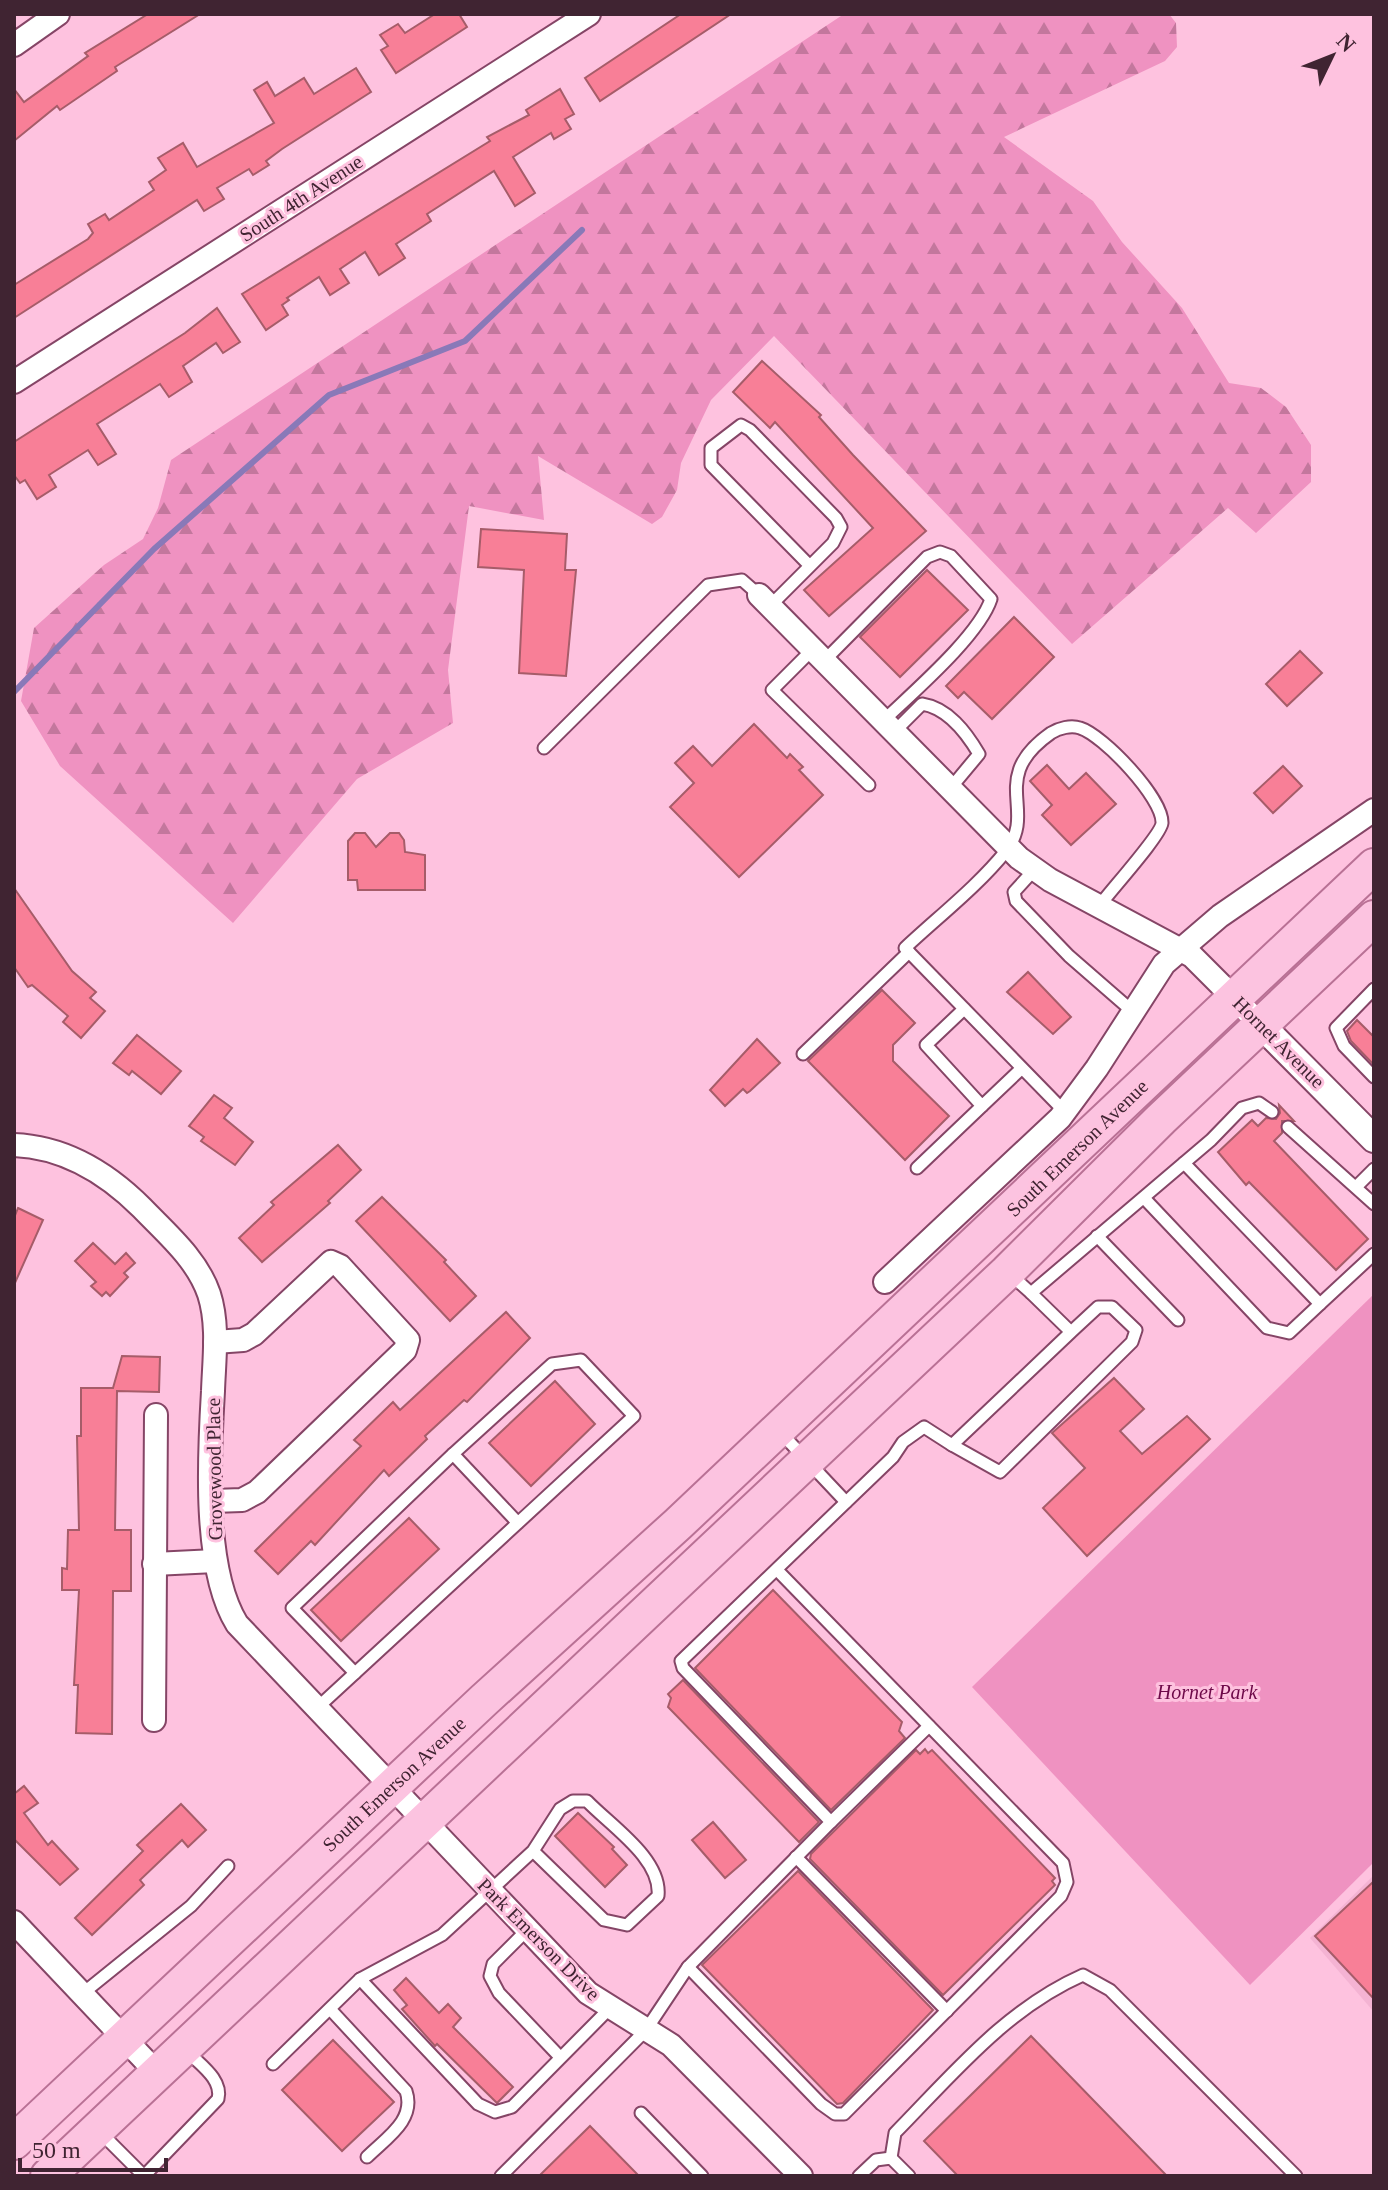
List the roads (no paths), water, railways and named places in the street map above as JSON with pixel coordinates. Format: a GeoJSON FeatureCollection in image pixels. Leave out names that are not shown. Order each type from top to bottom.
{"type":"FeatureCollection","features":[{"type":"Feature","properties":{"kind":"main road","name":"South Emerson Avenue"},"geometry":{"type":"LineString","coordinates":[[14,2142],[778,1429],[1374,866]]}},
{"type":"Feature","properties":{"kind":"main road","name":"South Emerson Avenue"},"geometry":{"type":"LineString","coordinates":[[48,2176],[807,1460],[1019,1282],[1260,1024],[1374,918]]}},
{"type":"Feature","properties":{"kind":"street"},"geometry":{"type":"LineString","coordinates":[[15,42],[58,14]]}},
{"type":"Feature","properties":{"kind":"street","name":"South 4th Avenue"},"geometry":{"type":"LineString","coordinates":[[14,382],[589,14]]}},
{"type":"Feature","properties":{"kind":"street"},"geometry":{"type":"LineString","coordinates":[[764,601],[1008,849],[1034,870],[1100,905]]}},
{"type":"Feature","properties":{"kind":"street","name":"South Emerson Avenue"},"geometry":{"type":"LineString","coordinates":[[885,1282],[1065,1112],[1097,1068],[1156,973],[1220,916],[1374,810]]}},
{"type":"Feature","properties":{"kind":"street","name":"Hornet Avenue"},"geometry":{"type":"LineString","coordinates":[[1100,905],[1181,949],[1203,965],[1374,1139]]}},
{"type":"Feature","properties":{"kind":"street","name":"Grovewood Place"},"geometry":{"type":"LineString","coordinates":[[14,1145],[35,1147],[77,1160],[129,1195],[182,1249],[199,1273],[209,1296],[215,1342],[211,1424],[215,1561],[221,1594],[237,1624],[424,1822]]}},
{"type":"Feature","properties":{"kind":"street"},"geometry":{"type":"LineString","coordinates":[[213,1501],[242,1500],[257,1492],[405,1350],[408,1340],[340,1266],[331,1262],[249,1338],[215,1342]]}},
{"type":"Feature","properties":{"kind":"street"},"geometry":{"type":"LineString","coordinates":[[154,1720],[156,1415]]}},
{"type":"Feature","properties":{"kind":"street"},"geometry":{"type":"LineString","coordinates":[[154,1564],[215,1561]]}},
{"type":"Feature","properties":{"kind":"street","name":"Park Emerson Drive"},"geometry":{"type":"LineString","coordinates":[[424,1822],[588,1993],[671,2045],[801,2176]]}},
{"type":"Feature","properties":{"kind":"street"},"geometry":{"type":"LineString","coordinates":[[14,1922],[157,2073]]}},
{"type":"Feature","properties":{"kind":"lane"},"geometry":{"type":"LineString","coordinates":[[544,748],[708,585],[742,580],[764,601],[810,566],[833,543],[841,527],[836,518],[750,430],[741,425],[735,427],[711,448],[711,465],[810,566]]}},
{"type":"Feature","properties":{"kind":"lane"},"geometry":{"type":"LineString","coordinates":[[869,785],[772,690],[817,656],[927,557],[940,552],[951,556],[991,599],[987,610],[967,636],[888,728]]}},
{"type":"Feature","properties":{"kind":"lane"},"geometry":{"type":"LineString","coordinates":[[888,728],[922,704],[941,709],[970,739],[979,754],[948,791]]}},
{"type":"Feature","properties":{"kind":"lane"},"geometry":{"type":"LineString","coordinates":[[1065,1112],[905,948],[1008,849],[1019,817],[1014,789],[1018,765],[1051,733],[1064,727],[1079,727],[1096,736],[1144,785],[1159,809],[1162,824],[1155,838],[1100,905]]}},
{"type":"Feature","properties":{"kind":"lane"},"geometry":{"type":"LineString","coordinates":[[1034,870],[1014,892],[1016,901],[1069,956],[1131,1010]]}},
{"type":"Feature","properties":{"kind":"lane"},"geometry":{"type":"LineString","coordinates":[[803,1054],[909,952]]}},
{"type":"Feature","properties":{"kind":"lane"},"geometry":{"type":"LineString","coordinates":[[1374,989],[1336,1028],[1344,1046],[1374,1077]]}},
{"type":"Feature","properties":{"kind":"lane"},"geometry":{"type":"LineString","coordinates":[[964,1009],[926,1045],[982,1106]]}},
{"type":"Feature","properties":{"kind":"lane"},"geometry":{"type":"LineString","coordinates":[[917,1168],[1021,1069]]}},
{"type":"Feature","properties":{"kind":"lane"},"geometry":{"type":"LineString","coordinates":[[1071,1332],[1019,1282],[1097,1236],[1184,1163],[1242,1108],[1259,1103],[1272,1112]]}},
{"type":"Feature","properties":{"kind":"lane"},"geometry":{"type":"LineString","coordinates":[[1288,1127],[1374,1204]]}},
{"type":"Feature","properties":{"kind":"lane"},"geometry":{"type":"LineString","coordinates":[[1184,1163],[1320,1304]]}},
{"type":"Feature","properties":{"kind":"lane"},"geometry":{"type":"LineString","coordinates":[[1357,1186],[1374,1169]]}},
{"type":"Feature","properties":{"kind":"lane"},"geometry":{"type":"LineString","coordinates":[[1144,1198],[1267,1328],[1289,1333],[1374,1254]]}},
{"type":"Feature","properties":{"kind":"lane"},"geometry":{"type":"LineString","coordinates":[[1097,1236],[1178,1320]]}},
{"type":"Feature","properties":{"kind":"lane"},"geometry":{"type":"LineString","coordinates":[[831,1822],[683,1668],[681,1661],[778,1571],[893,1457],[903,1442],[924,1427],[952,1445],[1000,1472],[1132,1342],[1136,1330],[1112,1307],[1098,1307],[952,1445]]}},
{"type":"Feature","properties":{"kind":"lane"},"geometry":{"type":"LineString","coordinates":[[316,1710],[634,1416],[581,1360],[552,1364],[292,1608],[355,1673]]}},
{"type":"Feature","properties":{"kind":"lane"},"geometry":{"type":"LineString","coordinates":[[778,1429],[846,1502]]}},
{"type":"Feature","properties":{"kind":"lane"},"geometry":{"type":"LineString","coordinates":[[453,1454],[518,1523]]}},
{"type":"Feature","properties":{"kind":"lane"},"geometry":{"type":"LineString","coordinates":[[688,1967],[821,2104],[835,2114],[844,2114],[1061,1896],[1067,1882],[1063,1863],[778,1571]]}},
{"type":"Feature","properties":{"kind":"lane"},"geometry":{"type":"LineString","coordinates":[[501,2176],[646,2030],[688,1967],[929,1726]]}},
{"type":"Feature","properties":{"kind":"lane"},"geometry":{"type":"LineString","coordinates":[[273,2064],[360,1979],[442,1935],[533,1851],[560,1809],[573,1801],[587,1801],[652,1867],[659,1883],[658,1896],[627,1925],[615,1925],[604,1920],[533,1851]]}},
{"type":"Feature","properties":{"kind":"lane"},"geometry":{"type":"LineString","coordinates":[[796,1857],[947,2011]]}},
{"type":"Feature","properties":{"kind":"lane"},"geometry":{"type":"LineString","coordinates":[[82,1994],[191,1906],[228,1866]]}},
{"type":"Feature","properties":{"kind":"lane"},"geometry":{"type":"LineString","coordinates":[[527,1930],[493,1964],[490,1976],[499,1993],[560,2057]]}},
{"type":"Feature","properties":{"kind":"lane"},"geometry":{"type":"LineString","coordinates":[[891,2158],[895,2133],[1008,2019],[1056,1987],[1083,1975],[1110,1990],[1296,2176]]}},
{"type":"Feature","properties":{"kind":"lane"},"geometry":{"type":"LineString","coordinates":[[360,1979],[478,2104],[495,2112],[512,2107],[611,2007]]}},
{"type":"Feature","properties":{"kind":"lane"},"geometry":{"type":"LineString","coordinates":[[330,2009],[406,2091],[410,2102],[406,2119],[367,2157]]}},
{"type":"Feature","properties":{"kind":"lane"},"geometry":{"type":"LineString","coordinates":[[98,2129],[143,2175],[218,2099],[220,2090],[215,2080],[184,2048]]}},
{"type":"Feature","properties":{"kind":"lane"},"geometry":{"type":"LineString","coordinates":[[641,2113],[702,2176]]}},
{"type":"Feature","properties":{"kind":"lane"},"geometry":{"type":"LineString","coordinates":[[859,2176],[876,2160],[891,2158]]}},
{"type":"Feature","properties":{"kind":"lane"},"geometry":{"type":"LineString","coordinates":[[891,2158],[909,2176]]}},
{"type":"Feature","properties":{"kind":"waterway"},"geometry":{"type":"LineString","coordinates":[[14,692],[154,549],[329,395],[465,341],[582,230]]}},
{"type":"Feature","properties":{"kind":"park label","name":"Hornet Park"},"geometry":{"type":"Point","coordinates":[1207,1692]}}]}
